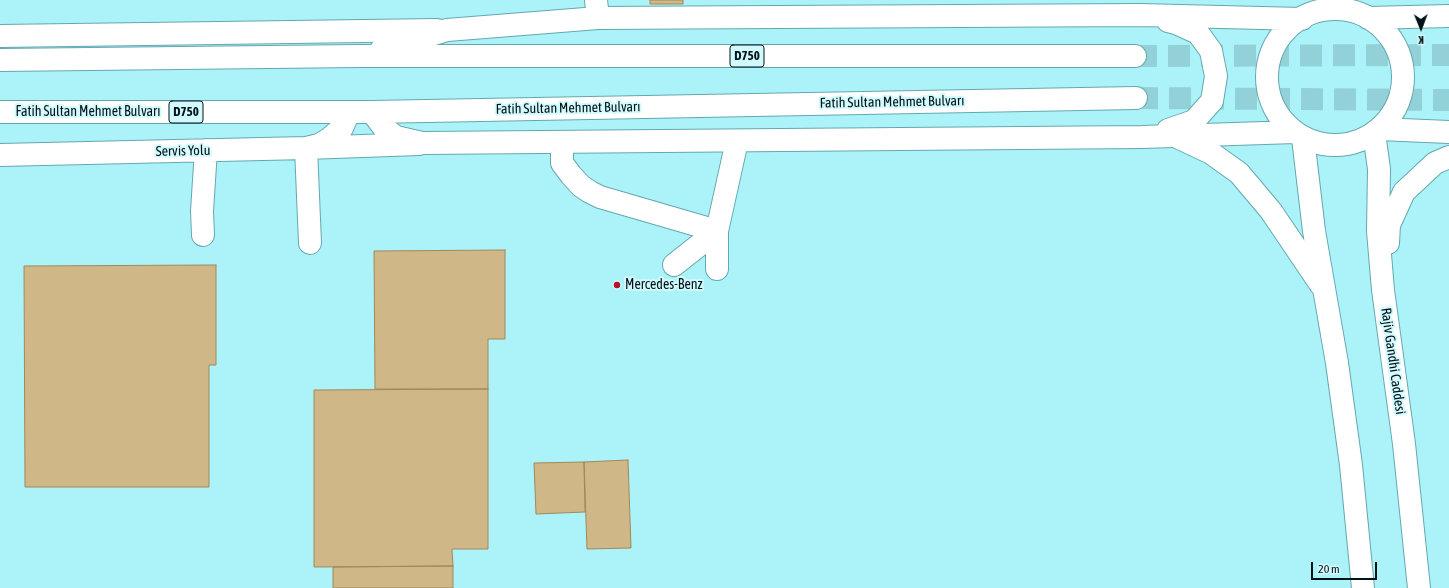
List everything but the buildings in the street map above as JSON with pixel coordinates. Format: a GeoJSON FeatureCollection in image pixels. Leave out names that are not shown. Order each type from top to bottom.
{"type":"FeatureCollection","features":[{"type":"Feature","properties":{"kind":"main road"},"geometry":{"type":"LineString","coordinates":[[0,36],[446,30],[597,9],[1140,15],[1302,19]]}},
{"type":"Feature","properties":{"kind":"main road"},"geometry":{"type":"LineString","coordinates":[[1329,9],[1349,11],[1368,18],[1384,30],[1396,46],[1402,64],[1403,84],[1399,104],[1388,121],[1371,136],[1348,145],[1325,145],[1299,135],[1284,124],[1272,105],[1266,83],[1268,61],[1277,41],[1292,24],[1310,14],[1329,9]]}},
{"type":"Feature","properties":{"kind":"main road"},"geometry":{"type":"LineString","coordinates":[[1140,15],[1176,23],[1198,33],[1211,51],[1216,76],[1212,101],[1194,121],[1173,129],[1142,137]]}},
{"type":"Feature","properties":{"kind":"main road"},"geometry":{"type":"LineString","coordinates":[[1368,18],[1449,16]]}},
{"type":"Feature","properties":{"kind":"main road"},"geometry":{"type":"LineString","coordinates":[[359,56],[446,30]]}},
{"type":"Feature","properties":{"kind":"main road","name":"D750"},"geometry":{"type":"LineString","coordinates":[[0,60],[359,56],[1135,56]]}},
{"type":"Feature","properties":{"kind":"main road","name":"Fatih Sultan Mehmet Bulvarı"},"geometry":{"type":"LineString","coordinates":[[0,112],[372,112],[1136,98]]}},
{"type":"Feature","properties":{"kind":"main road","name":"Servis Yolu"},"geometry":{"type":"LineString","coordinates":[[0,155],[306,148],[319,145],[329,139],[342,128],[349,112]]}},
{"type":"Feature","properties":{"kind":"main road"},"geometry":{"type":"LineString","coordinates":[[372,112],[384,128],[396,137],[422,143],[562,143],[1299,135]]}},
{"type":"Feature","properties":{"kind":"main road"},"geometry":{"type":"LineString","coordinates":[[1376,131],[1449,132]]}},
{"type":"Feature","properties":{"kind":"main road","name":"Rajiv Gandhi Caddesi"},"geometry":{"type":"LineString","coordinates":[[1376,131],[1379,169],[1378,231],[1383,290],[1404,444],[1419,588]]}},
{"type":"Feature","properties":{"kind":"main road"},"geometry":{"type":"LineString","coordinates":[[1299,135],[1337,362],[1351,465],[1363,588]]}},
{"type":"Feature","properties":{"kind":"main road"},"geometry":{"type":"LineString","coordinates":[[1175,136],[1211,152],[1239,173],[1271,211],[1325,291]]}},
{"type":"Feature","properties":{"kind":"main road"},"geometry":{"type":"LineString","coordinates":[[717,269],[717,230],[737,141]]}},
{"type":"Feature","properties":{"kind":"main road"},"geometry":{"type":"LineString","coordinates":[[310,243],[306,148],[454,143]]}},
{"type":"Feature","properties":{"kind":"main road"},"geometry":{"type":"LineString","coordinates":[[562,143],[562,163],[581,186],[590,192],[600,197],[717,230]]}},
{"type":"Feature","properties":{"kind":"main road"},"geometry":{"type":"LineString","coordinates":[[203,236],[202,211],[206,150]]}},
{"type":"Feature","properties":{"kind":"main road"},"geometry":{"type":"LineString","coordinates":[[1383,290],[1389,225],[1404,192],[1435,163],[1449,157]]}},
{"type":"Feature","properties":{"kind":"main road"},"geometry":{"type":"LineString","coordinates":[[674,265],[717,230]]}},
{"type":"Feature","properties":{"kind":"tunnel"},"geometry":{"type":"LineString","coordinates":[[1135,56],[1449,55]]}},
{"type":"Feature","properties":{"kind":"tunnel"},"geometry":{"type":"LineString","coordinates":[[1136,98],[1449,100]]}},
{"type":"Feature","properties":{"kind":"place","name":"Mercedes-Benz"},"geometry":{"type":"Point","coordinates":[617,285]}}]}
